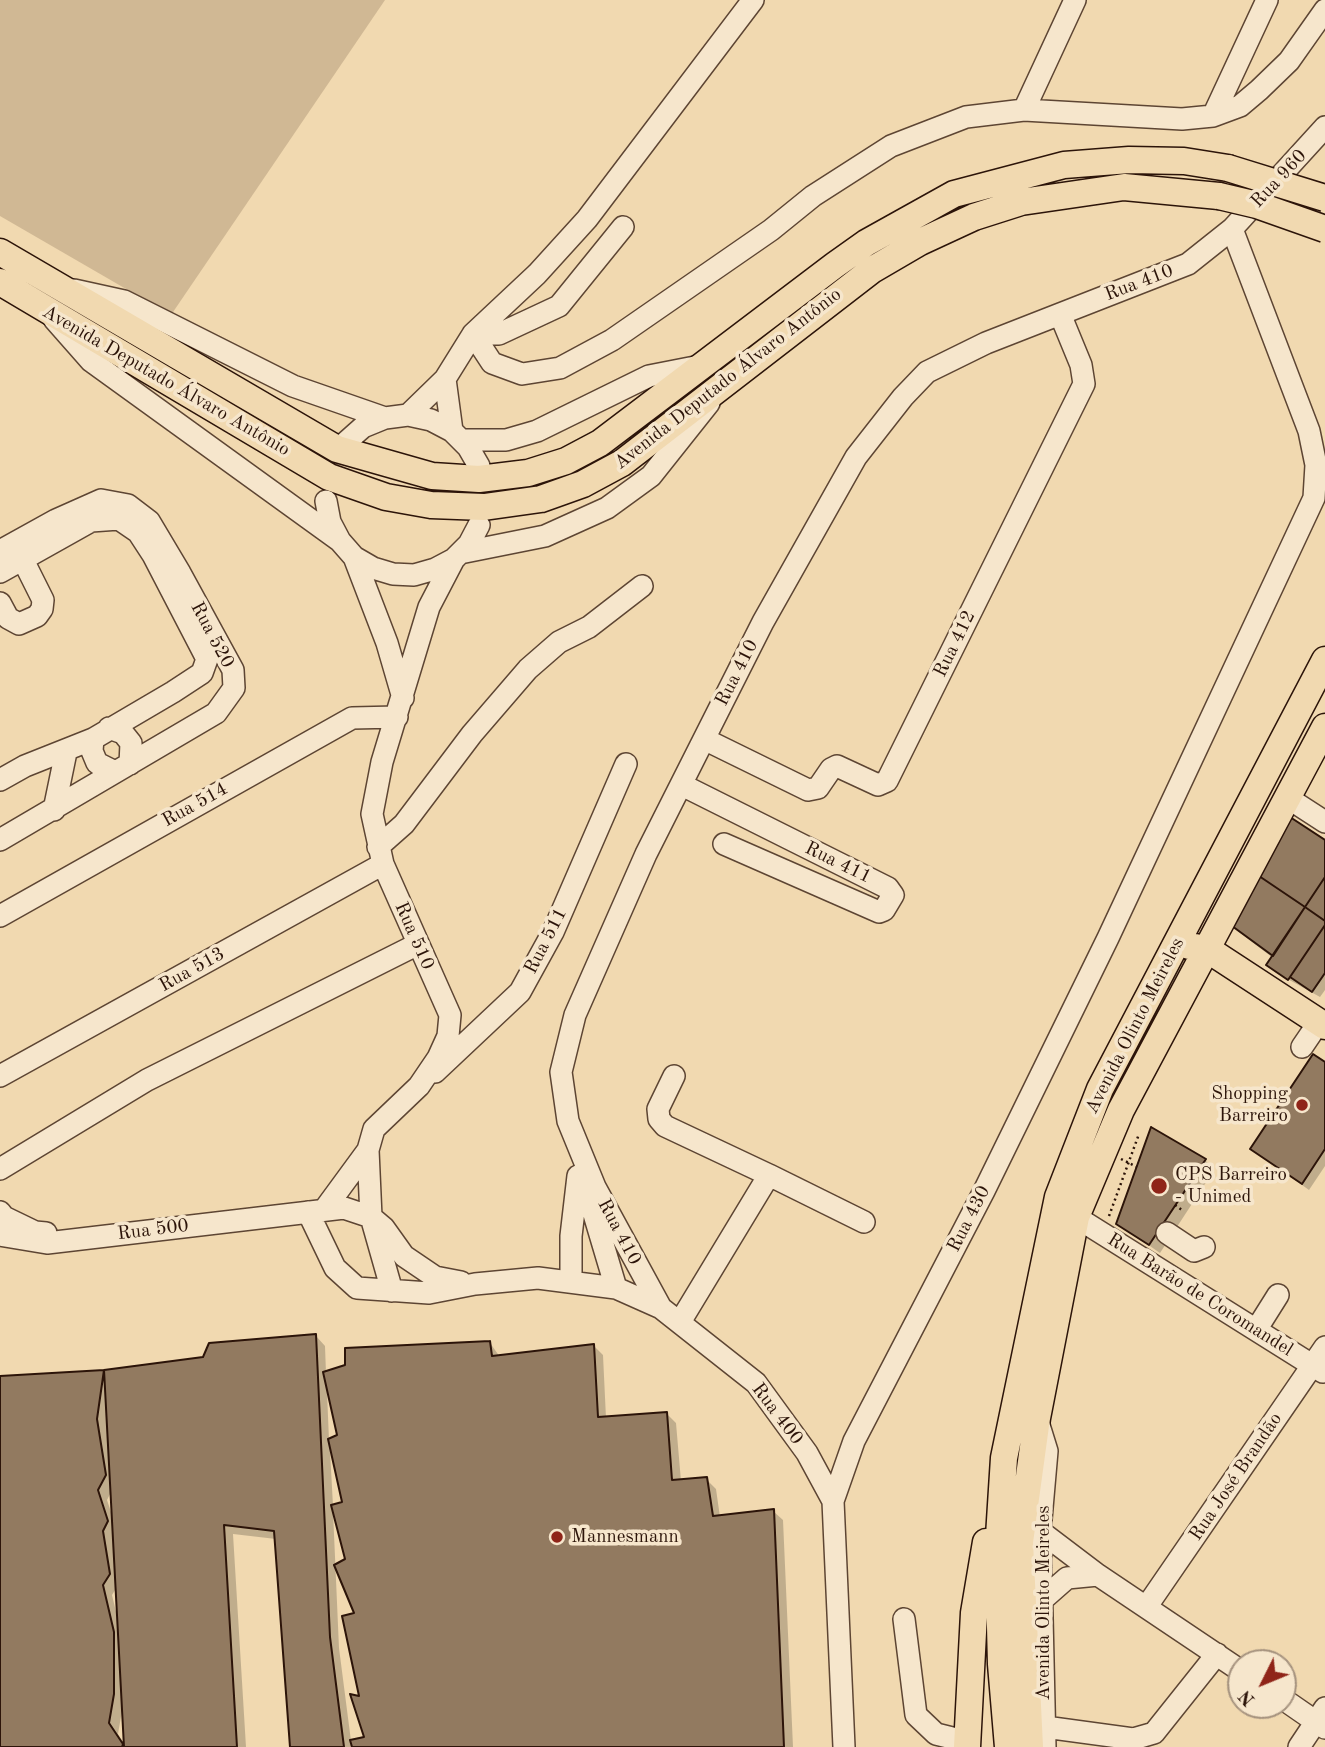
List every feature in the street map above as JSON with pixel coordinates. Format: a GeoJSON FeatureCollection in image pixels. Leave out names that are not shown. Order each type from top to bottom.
{"type":"FeatureCollection","features":[{"type":"Feature","properties":{"kind":"main road","name":"Avenida Deputado Álvaro Antônio"},"geometry":{"type":"LineString","coordinates":[[0,251],[337,449],[432,477],[479,479],[528,473],[566,461],[600,443],[866,243],[954,194],[1064,165],[1129,160],[1184,160],[1228,168],[1325,198]]}},
{"type":"Feature","properties":{"kind":"main road","name":"Avenida Deputado Álvaro Antônio"},"geometry":{"type":"LineString","coordinates":[[0,282],[329,477],[386,498],[431,505],[484,507],[541,499],[583,484],[622,463],[872,270],[920,242],[974,218],[1021,202],[1124,187],[1219,196],[1257,205],[1325,229]]}},
{"type":"Feature","properties":{"kind":"main road","name":"Avenida Olinto Meireles"},"geometry":{"type":"LineString","coordinates":[[975,1745],[974,1613],[993,1494],[1004,1458],[1058,1197],[1100,1089],[1325,660]]}},
{"type":"Feature","properties":{"kind":"main road","name":"Avenida Olinto Meireles"},"geometry":{"type":"LineString","coordinates":[[1019,1542],[1037,1418],[1076,1217],[1121,1110],[1325,727]]}},
{"type":"Feature","properties":{"kind":"main road"},"geometry":{"type":"LineString","coordinates":[[1177,943],[1207,949],[1322,1024]]}},
{"type":"Feature","properties":{"kind":"main road","name":"Avenida Olinto Meireles"},"geometry":{"type":"LineString","coordinates":[[1004,1458],[1019,1542]]}},
{"type":"Feature","properties":{"kind":"main road"},"geometry":{"type":"LineString","coordinates":[[975,1745],[1001,1664],[1019,1542]]}},
{"type":"Feature","properties":{"kind":"main road"},"geometry":{"type":"LineString","coordinates":[[1019,1542],[1040,1740]]}},
{"type":"Feature","properties":{"kind":"main road"},"geometry":{"type":"LineString","coordinates":[[1001,1664],[1008,1747]]}},
{"type":"Feature","properties":{"kind":"street"},"geometry":{"type":"LineString","coordinates":[[408,415],[444,379],[473,334],[537,274],[587,219],[753,0]]}},
{"type":"Feature","properties":{"kind":"street"},"geometry":{"type":"LineString","coordinates":[[1024,110],[1075,0]]}},
{"type":"Feature","properties":{"kind":"street"},"geometry":{"type":"LineString","coordinates":[[1213,116],[1267,0]]}},
{"type":"Feature","properties":{"kind":"street"},"geometry":{"type":"LineString","coordinates":[[473,334],[492,363],[512,371],[522,374],[560,368],[612,340],[771,230],[813,196],[891,146],[966,117],[1024,110],[1182,119],[1213,116],[1240,106],[1259,90],[1289,61],[1325,10]]}},
{"type":"Feature","properties":{"kind":"street","name":"Rua 960"},"geometry":{"type":"LineString","coordinates":[[1232,229],[1325,127]]}},
{"type":"Feature","properties":{"kind":"street"},"geometry":{"type":"LineString","coordinates":[[473,334],[499,334],[559,306],[623,227]]}},
{"type":"Feature","properties":{"kind":"street","name":"Rua 410"},"geometry":{"type":"LineString","coordinates":[[661,1308],[595,1187],[568,1121],[561,1072],[575,1015],[646,854],[763,622],[856,457],[903,397],[927,372],[986,343],[1188,264],[1232,229]]}},
{"type":"Feature","properties":{"kind":"street","name":"Rua 430"},"geometry":{"type":"LineString","coordinates":[[832,1502],[853,1441],[984,1191],[1108,938],[1314,498],[1316,465],[1309,431],[1232,229]]}},
{"type":"Feature","properties":{"kind":"street"},"geometry":{"type":"LineString","coordinates":[[63,288],[124,301],[293,386],[385,418]]}},
{"type":"Feature","properties":{"kind":"street"},"geometry":{"type":"LineString","coordinates":[[46,310],[91,362],[340,541],[355,557],[373,568],[393,574],[414,575],[435,569],[457,556],[545,536],[607,509],[651,476],[678,446],[723,384]]}},
{"type":"Feature","properties":{"kind":"street","name":"Rua 412"},"geometry":{"type":"LineString","coordinates":[[704,739],[808,790],[818,788],[831,769],[837,766],[878,785],[887,781],[1083,384],[1082,365],[1060,314]]}},
{"type":"Feature","properties":{"kind":"street"},"geometry":{"type":"LineString","coordinates":[[457,436],[506,440],[537,431],[649,376],[702,366]]}},
{"type":"Feature","properties":{"kind":"street"},"geometry":{"type":"LineString","coordinates":[[444,379],[457,436]]}},
{"type":"Feature","properties":{"kind":"street"},"geometry":{"type":"LineString","coordinates":[[345,443],[363,427],[385,418],[408,415],[431,420],[457,436],[479,466]]}},
{"type":"Feature","properties":{"kind":"street"},"geometry":{"type":"LineString","coordinates":[[326,501],[330,522],[340,541]]}},
{"type":"Feature","properties":{"kind":"street","name":"Rua 520"},"geometry":{"type":"LineString","coordinates":[[0,572],[12,551],[91,521],[119,519],[138,532],[177,585],[233,670],[234,688],[216,713],[0,840]]}},
{"type":"Feature","properties":{"kind":"street","name":"Rua 510"},"geometry":{"type":"LineString","coordinates":[[392,1291],[370,1217],[368,1150],[374,1129],[419,1086],[438,1058],[448,1036],[450,1015],[381,856],[372,814],[382,762],[429,607],[457,556],[479,525]]}},
{"type":"Feature","properties":{"kind":"street"},"geometry":{"type":"LineString","coordinates":[[0,603],[8,618],[19,624],[37,616],[42,609],[43,600],[12,551]]}},
{"type":"Feature","properties":{"kind":"street"},"geometry":{"type":"LineString","coordinates":[[355,557],[387,643],[400,708]]}},
{"type":"Feature","properties":{"kind":"street","name":"Rua 520"},"geometry":{"type":"LineString","coordinates":[[0,780],[25,766],[66,752],[202,673],[207,659],[177,585]]}},
{"type":"Feature","properties":{"kind":"street","name":"Rua 513"},"geometry":{"type":"LineString","coordinates":[[0,1076],[381,856],[471,734],[528,669],[559,642],[589,627],[642,586]]}},
{"type":"Feature","properties":{"kind":"street","name":"Rua 514"},"geometry":{"type":"LineString","coordinates":[[0,916],[352,718],[400,708]]}},
{"type":"Feature","properties":{"kind":"street"},"geometry":{"type":"LineString","coordinates":[[101,733],[128,737],[133,749],[122,768],[97,763],[92,751],[101,733]]}},
{"type":"Feature","properties":{"kind":"street"},"geometry":{"type":"LineString","coordinates":[[54,810],[66,752]]}},
{"type":"Feature","properties":{"kind":"street","name":"Rua 511"},"geometry":{"type":"LineString","coordinates":[[419,1086],[471,1041],[520,992],[553,932],[626,764]]}},
{"type":"Feature","properties":{"kind":"street","name":"Rua 411"},"geometry":{"type":"LineString","coordinates":[[682,785],[888,887],[893,895],[884,910],[879,912],[724,844]]}},
{"type":"Feature","properties":{"kind":"street"},"geometry":{"type":"LineString","coordinates":[[1288,798],[1325,822]]}},
{"type":"Feature","properties":{"kind":"street"},"geometry":{"type":"LineString","coordinates":[[0,1169],[147,1080],[418,944]]}},
{"type":"Feature","properties":{"kind":"street"},"geometry":{"type":"LineString","coordinates":[[1302,1047],[1322,1024]]}},
{"type":"Feature","properties":{"kind":"street"},"geometry":{"type":"LineString","coordinates":[[674,1076],[658,1109],[659,1119],[665,1126],[864,1222]]}},
{"type":"Feature","properties":{"kind":"street"},"geometry":{"type":"LineString","coordinates":[[568,1121],[579,1167],[616,1288]]}},
{"type":"Feature","properties":{"kind":"street","name":"Rua 510"},"geometry":{"type":"LineString","coordinates":[[316,1211],[368,1150]]}},
{"type":"Feature","properties":{"kind":"street"},"geometry":{"type":"LineString","coordinates":[[571,1281],[571,1236],[579,1167]]}},
{"type":"Feature","properties":{"kind":"street"},"geometry":{"type":"LineString","coordinates":[[680,1322],[769,1175]]}},
{"type":"Feature","properties":{"kind":"street","name":"Rua 500"},"geometry":{"type":"LineString","coordinates":[[0,1235],[47,1243],[344,1208],[370,1217]]}},
{"type":"Feature","properties":{"kind":"street"},"geometry":{"type":"LineString","coordinates":[[316,1211],[330,1258],[342,1275],[357,1288],[429,1293],[475,1283]]}},
{"type":"Feature","properties":{"kind":"street"},"geometry":{"type":"LineString","coordinates":[[0,1212],[4,1217],[35,1232],[83,1238]]}},
{"type":"Feature","properties":{"kind":"street"},"geometry":{"type":"LineString","coordinates":[[370,1217],[384,1228],[404,1256],[435,1278],[475,1283]]}},
{"type":"Feature","properties":{"kind":"street","name":"Rua Barão de Coromandel"},"geometry":{"type":"LineString","coordinates":[[1076,1217],[1319,1369]]}},
{"type":"Feature","properties":{"kind":"street"},"geometry":{"type":"LineString","coordinates":[[1148,1262],[1174,1219],[1194,1251],[1204,1247]]}},
{"type":"Feature","properties":{"kind":"street","name":"Rua 400"},"geometry":{"type":"LineString","coordinates":[[475,1283],[538,1278],[616,1288],[661,1308],[756,1383],[807,1453],[832,1502],[844,1747]]}},
{"type":"Feature","properties":{"kind":"street"},"geometry":{"type":"LineString","coordinates":[[1256,1330],[1278,1295]]}},
{"type":"Feature","properties":{"kind":"street","name":"Rua José Brandão"},"geometry":{"type":"LineString","coordinates":[[1147,1606],[1319,1369],[1325,1347]]}},
{"type":"Feature","properties":{"kind":"street"},"geometry":{"type":"LineString","coordinates":[[1019,1542],[1098,1575],[1227,1661]]}},
{"type":"Feature","properties":{"kind":"street","name":"Avenida Olinto Meireles"},"geometry":{"type":"LineString","coordinates":[[1019,1542],[1042,1600],[1040,1740]]}},
{"type":"Feature","properties":{"kind":"street"},"geometry":{"type":"LineString","coordinates":[[1042,1600],[1067,1578],[1098,1575]]}},
{"type":"Feature","properties":{"kind":"street"},"geometry":{"type":"LineString","coordinates":[[904,1619],[916,1715],[936,1734],[975,1745]]}},
{"type":"Feature","properties":{"kind":"street"},"geometry":{"type":"LineString","coordinates":[[1040,1740],[1133,1739],[1154,1733],[1217,1654]]}},
{"type":"Feature","properties":{"kind":"street"},"geometry":{"type":"LineString","coordinates":[[1297,1706],[1322,1719],[1299,1747]]}},
{"type":"Feature","properties":{"kind":"path"},"geometry":{"type":"LineString","coordinates":[[1102,1234],[1139,1134]]}},
{"type":"Feature","properties":{"kind":"shaded area"},"geometry":{"type":"Polygon","coordinates":[[[0,0],[385,0],[171,315],[0,216],[0,0]]]}},
{"type":"Feature","properties":{"kind":"building"},"geometry":{"type":"Polygon","coordinates":[[[1290,817],[1325,840],[1325,877],[1305,907],[1259,876],[1290,817]]]}},
{"type":"Feature","properties":{"kind":"building"},"geometry":{"type":"Polygon","coordinates":[[[1259,876],[1305,907],[1273,956],[1232,926],[1259,876]]]}},
{"type":"Feature","properties":{"kind":"building"},"geometry":{"type":"Polygon","coordinates":[[[1325,877],[1325,921],[1305,907],[1325,877]]]}},
{"type":"Feature","properties":{"kind":"building"},"geometry":{"type":"Polygon","coordinates":[[[1305,907],[1325,921],[1325,925],[1288,980],[1266,965],[1305,907]]]}},
{"type":"Feature","properties":{"kind":"building"},"geometry":{"type":"Polygon","coordinates":[[[1325,925],[1325,973],[1312,992],[1290,977],[1325,925]]]}},
{"type":"Feature","properties":{"kind":"building","name":"Shopping Barreiro"},"geometry":{"type":"Polygon","coordinates":[[[1313,1054],[1325,1062],[1325,1149],[1302,1184],[1250,1149],[1313,1054]]]}},
{"type":"Feature","properties":{"kind":"building","name":"CPS Barreiro - Unimed"},"geometry":{"type":"Polygon","coordinates":[[[1151,1127],[1206,1159],[1149,1245],[1116,1224],[1151,1127]]]}},
{"type":"Feature","properties":{"kind":"building"},"geometry":{"type":"Polygon","coordinates":[[[316,1334],[330,1637],[344,1747],[290,1747],[274,1531],[224,1525],[237,1747],[124,1747],[104,1370],[203,1357],[209,1343],[316,1334]]]}},
{"type":"Feature","properties":{"kind":"building","name":"Mannesmann"},"geometry":{"type":"Polygon","coordinates":[[[490,1341],[492,1356],[594,1344],[598,1417],[667,1412],[672,1480],[707,1477],[713,1516],[774,1509],[784,1747],[352,1747],[350,1740],[364,1737],[350,1694],[359,1696],[342,1616],[354,1613],[334,1565],[345,1559],[331,1505],[342,1502],[328,1439],[337,1435],[323,1372],[345,1365],[345,1348],[490,1341]]]}},
{"type":"Feature","properties":{"kind":"building"},"geometry":{"type":"Polygon","coordinates":[[[104,1370],[97,1419],[106,1475],[98,1490],[108,1521],[103,1531],[110,1574],[103,1585],[114,1632],[114,1694],[109,1723],[123,1744],[122,1747],[0,1747],[0,1376],[104,1370]]]}},
{"type":"Feature","properties":{"kind":"place","name":"Shopping Barreiro"},"geometry":{"type":"Point","coordinates":[1302,1105]}},
{"type":"Feature","properties":{"kind":"place","name":"CPS Barreiro - Unimed"},"geometry":{"type":"Point","coordinates":[1159,1186]}},
{"type":"Feature","properties":{"kind":"place","name":"Mannesmann"},"geometry":{"type":"Point","coordinates":[557,1537]}}]}
